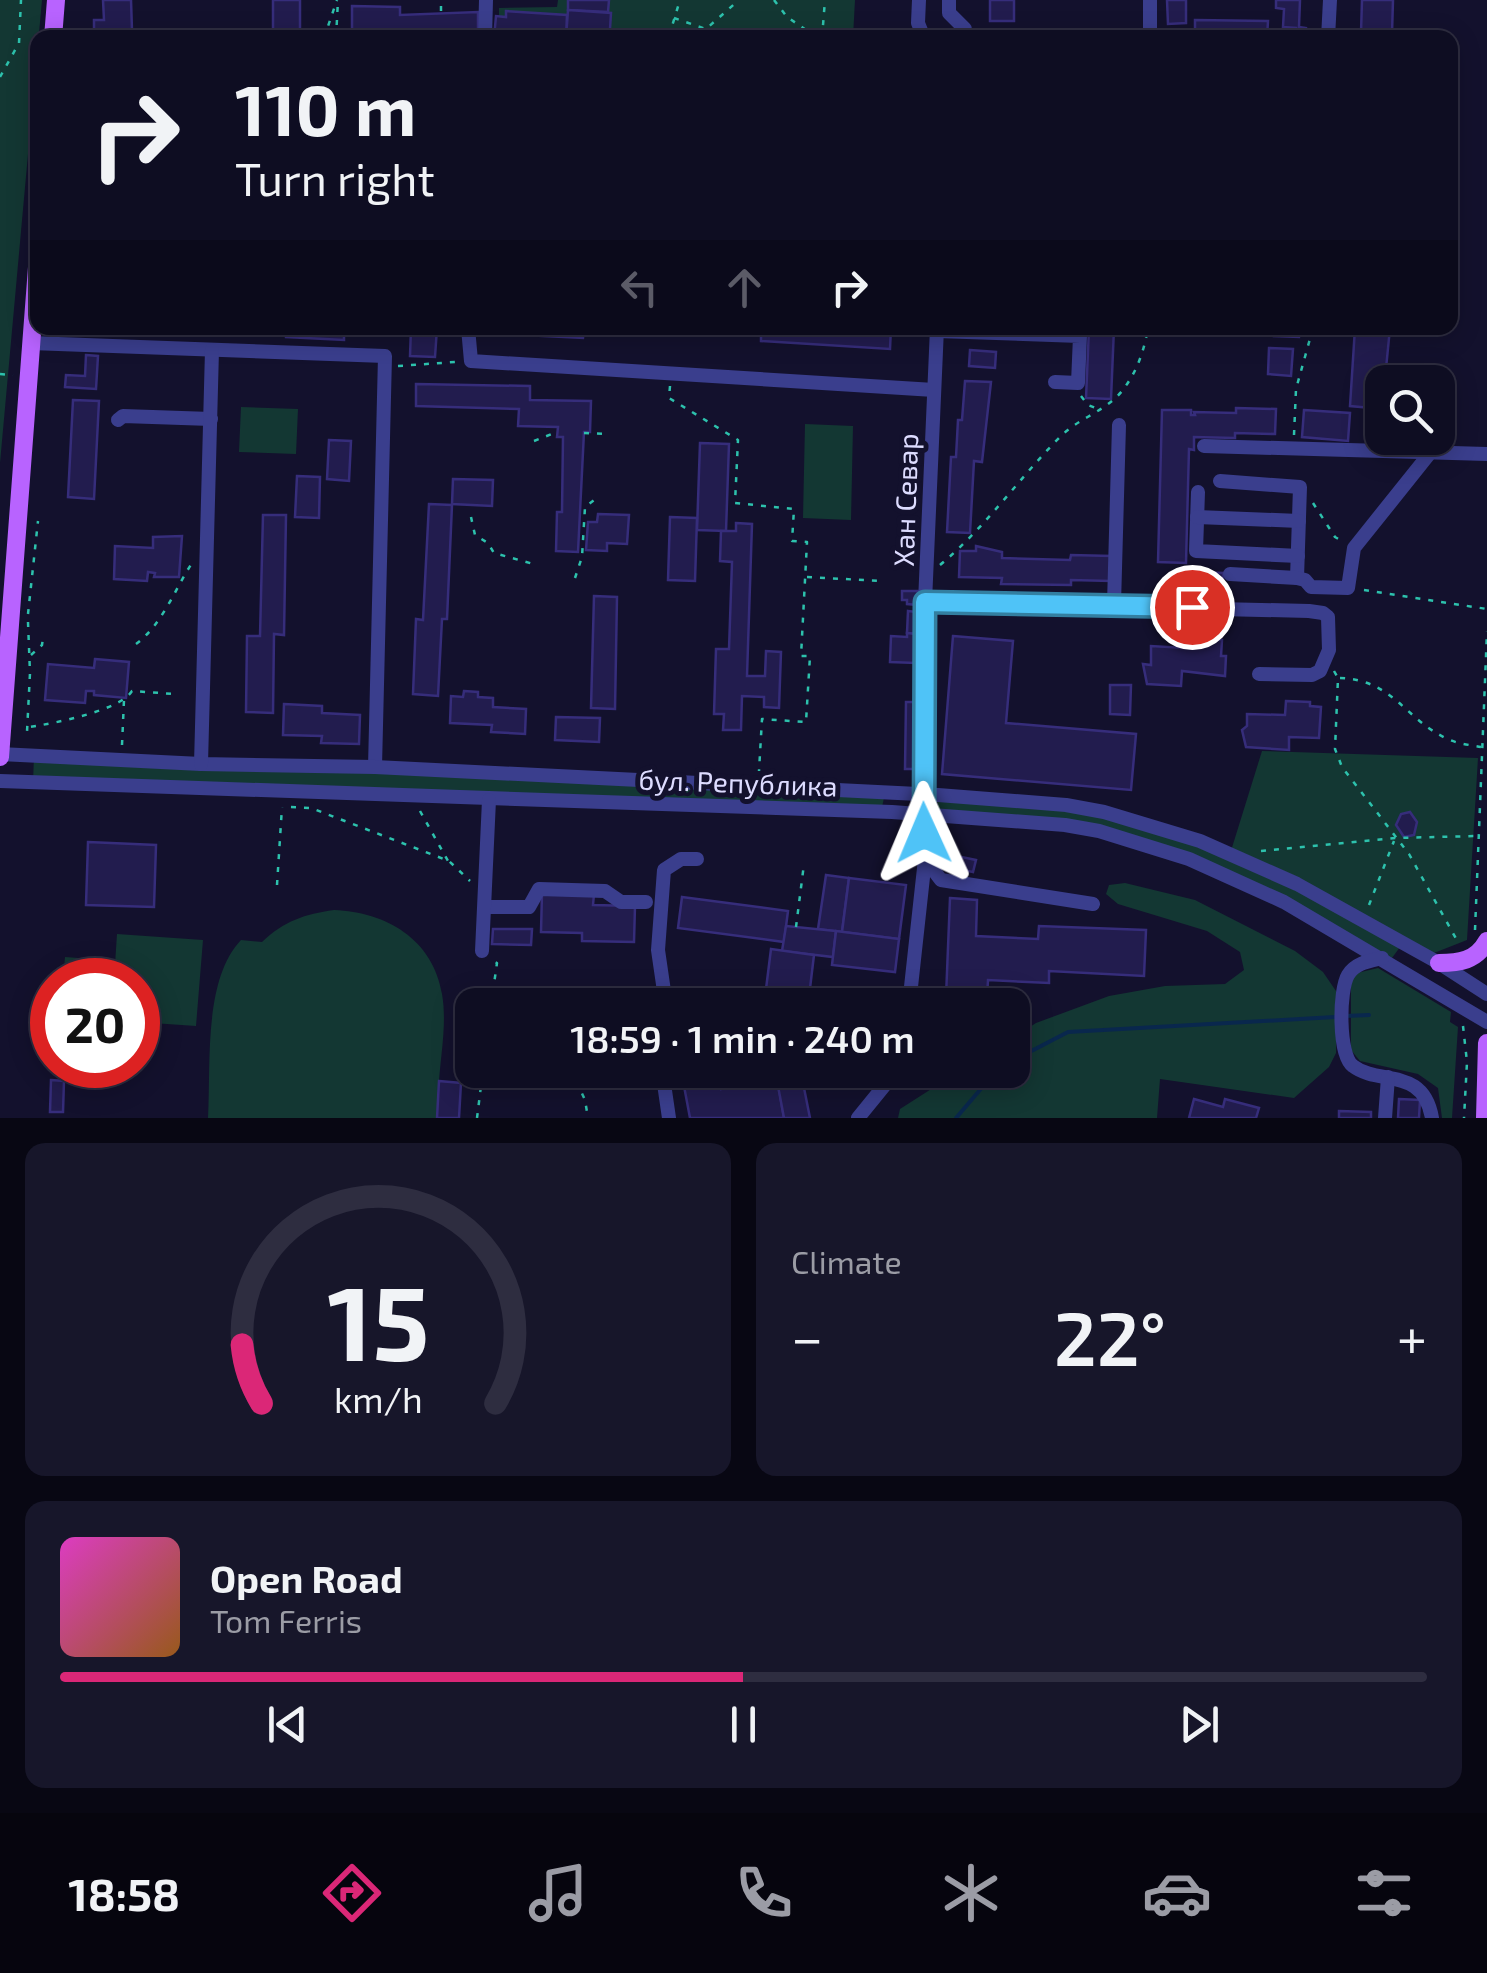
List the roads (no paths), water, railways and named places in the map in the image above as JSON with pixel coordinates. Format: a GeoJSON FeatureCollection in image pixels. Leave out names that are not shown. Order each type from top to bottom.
{"type":"FeatureCollection","features":[{"type":"Feature","properties":{"kind":"main road"},"geometry":{"type":"LineString","coordinates":[[54,30],[56,0]]}},
{"type":"Feature","properties":{"kind":"main road"},"geometry":{"type":"LineString","coordinates":[[0,755],[32,335]]}},
{"type":"Feature","properties":{"kind":"main road"},"geometry":{"type":"LineString","coordinates":[[1438,963],[1470,959],[1487,941]]}},
{"type":"Feature","properties":{"kind":"main road"},"geometry":{"type":"LineString","coordinates":[[1483,1118],[1487,1043]]}},
{"type":"Feature","properties":{"kind":"street"},"geometry":{"type":"LineString","coordinates":[[484,30],[486,0]]}},
{"type":"Feature","properties":{"kind":"street"},"geometry":{"type":"LineString","coordinates":[[919,0],[921,30]]}},
{"type":"Feature","properties":{"kind":"street"},"geometry":{"type":"LineString","coordinates":[[949,0],[949,13],[966,30]]}},
{"type":"Feature","properties":{"kind":"street"},"geometry":{"type":"LineString","coordinates":[[1150,0],[1150,30]]}},
{"type":"Feature","properties":{"kind":"street"},"geometry":{"type":"LineString","coordinates":[[1328,30],[1330,0]]}},
{"type":"Feature","properties":{"kind":"street"},"geometry":{"type":"LineString","coordinates":[[468,335],[471,361],[934,390]]}},
{"type":"Feature","properties":{"kind":"street","name":"Хан Севар"},"geometry":{"type":"LineString","coordinates":[[911,988],[925,859],[925,602],[937,335]]}},
{"type":"Feature","properties":{"kind":"street"},"geometry":{"type":"LineString","coordinates":[[1055,382],[1078,383],[1080,336],[1060,335]]}},
{"type":"Feature","properties":{"kind":"street"},"geometry":{"type":"LineString","coordinates":[[31,343],[386,356],[375,767]]}},
{"type":"Feature","properties":{"kind":"street"},"geometry":{"type":"LineString","coordinates":[[201,764],[212,350]]}},
{"type":"Feature","properties":{"kind":"street"},"geometry":{"type":"LineString","coordinates":[[118,420],[124,416],[211,418]]}},
{"type":"Feature","properties":{"kind":"street"},"geometry":{"type":"LineString","coordinates":[[1114,604],[1119,424]]}},
{"type":"Feature","properties":{"kind":"street"},"geometry":{"type":"LineString","coordinates":[[1204,446],[1365,451]]}},
{"type":"Feature","properties":{"kind":"street"},"geometry":{"type":"LineString","coordinates":[[1455,453],[1487,454]]}},
{"type":"Feature","properties":{"kind":"street"},"geometry":{"type":"LineString","coordinates":[[1230,574],[1348,588],[1354,548],[1428,455]]}},
{"type":"Feature","properties":{"kind":"street"},"geometry":{"type":"LineString","coordinates":[[1220,481],[1298,486],[1301,490],[1298,556],[1309,611]]}},
{"type":"Feature","properties":{"kind":"street"},"geometry":{"type":"LineString","coordinates":[[1198,492],[1196,550],[1298,556]]}},
{"type":"Feature","properties":{"kind":"street"},"geometry":{"type":"LineString","coordinates":[[1197,516],[1300,521]]}},
{"type":"Feature","properties":{"kind":"street"},"geometry":{"type":"LineString","coordinates":[[925,602],[1309,611],[1323,612],[1328,617],[1327,662],[1320,671],[1312,675],[1260,674]]}},
{"type":"Feature","properties":{"kind":"street","name":"бул. Република"},"geometry":{"type":"LineString","coordinates":[[0,755],[375,767],[1066,805],[1184,836],[1297,884],[1487,994]]}},
{"type":"Feature","properties":{"kind":"street","name":"бул. Република"},"geometry":{"type":"LineString","coordinates":[[0,781],[924,814],[1066,825],[1189,859],[1284,902],[1487,1022]]}},
{"type":"Feature","properties":{"kind":"street"},"geometry":{"type":"LineString","coordinates":[[480,942],[489,800]]}},
{"type":"Feature","properties":{"kind":"street"},"geometry":{"type":"LineString","coordinates":[[664,988],[658,950],[664,870],[681,859],[697,859]]}},
{"type":"Feature","properties":{"kind":"street"},"geometry":{"type":"LineString","coordinates":[[925,859],[940,880],[1092,904]]}},
{"type":"Feature","properties":{"kind":"street"},"geometry":{"type":"LineString","coordinates":[[485,907],[529,908],[539,889],[605,892],[621,902],[646,902]]}},
{"type":"Feature","properties":{"kind":"street"},"geometry":{"type":"LineString","coordinates":[[1382,958],[1358,964],[1350,972],[1344,994],[1342,1032],[1346,1057],[1354,1067],[1403,1081],[1426,1098],[1432,1118]]}},
{"type":"Feature","properties":{"kind":"street"},"geometry":{"type":"LineString","coordinates":[[1385,1118],[1388,1076]]}},
{"type":"Feature","properties":{"kind":"street"},"geometry":{"type":"LineString","coordinates":[[664,1088],[668,1118]]}},
{"type":"Feature","properties":{"kind":"street"},"geometry":{"type":"LineString","coordinates":[[858,1118],[884,1088]]}},
{"type":"Feature","properties":{"kind":"waterway"},"geometry":{"type":"LineString","coordinates":[[1345,1016],[1369,1015]]}},
{"type":"Feature","properties":{"kind":"waterway"},"geometry":{"type":"LineString","coordinates":[[1030,1052],[1068,1032],[1335,1017]]}},
{"type":"Feature","properties":{"kind":"waterway"},"geometry":{"type":"LineString","coordinates":[[956,1118],[982,1088]]}}]}
